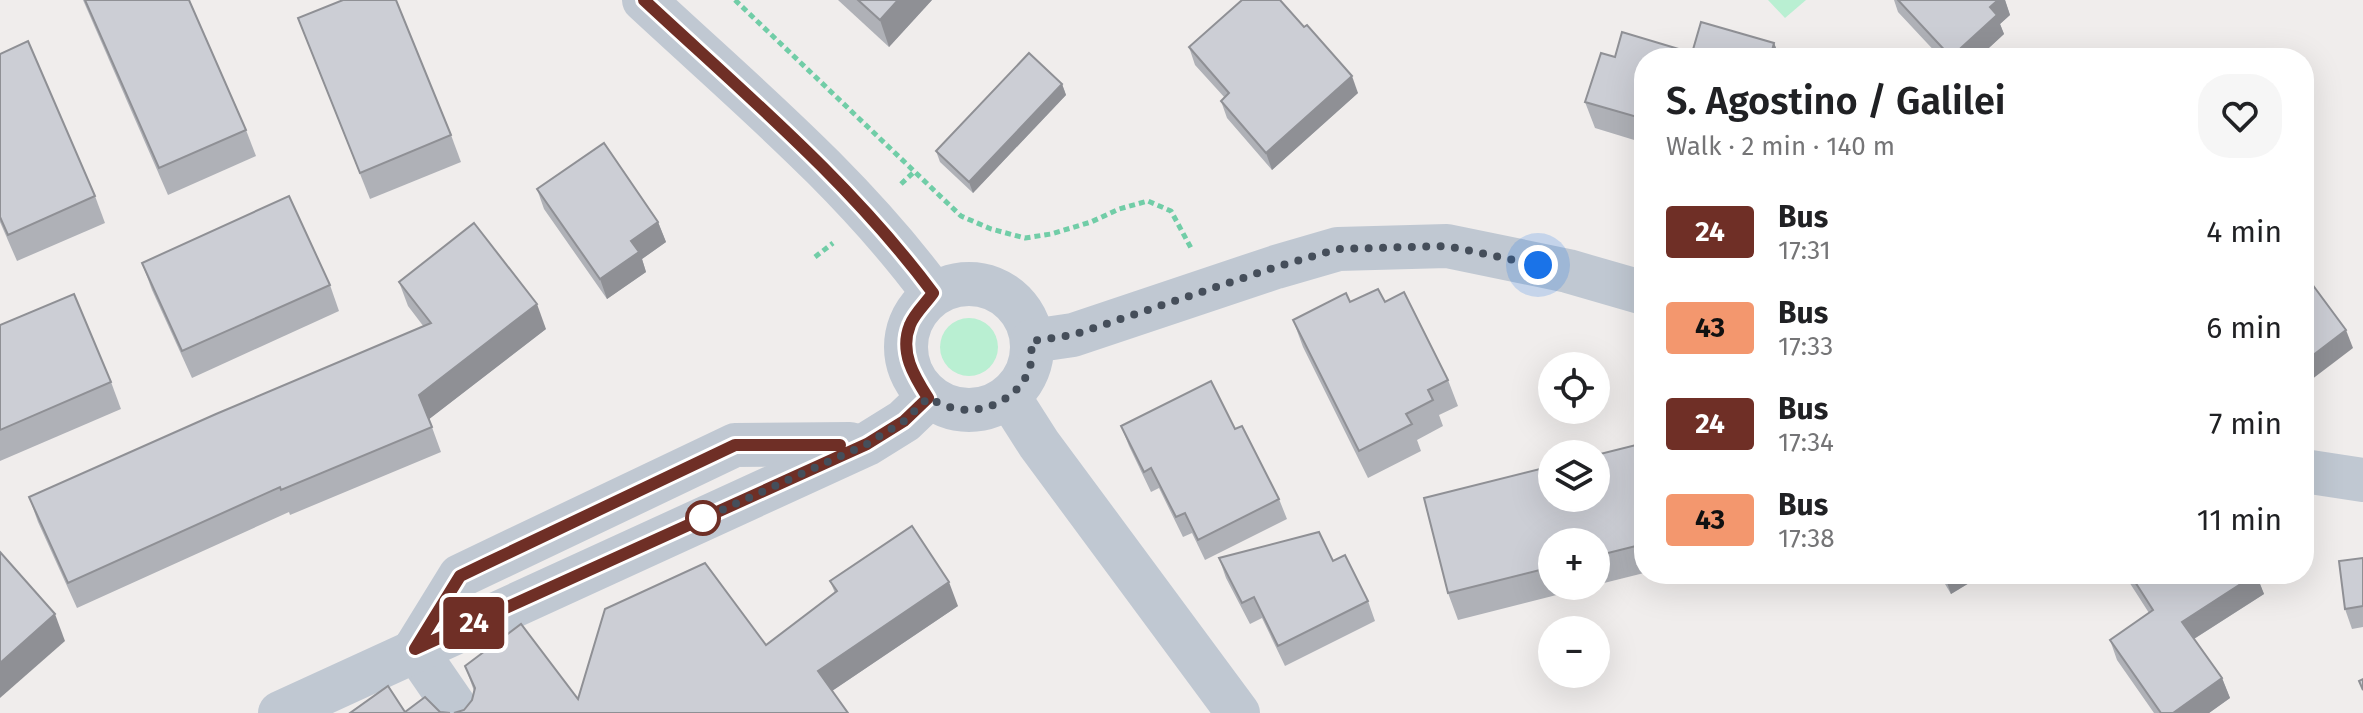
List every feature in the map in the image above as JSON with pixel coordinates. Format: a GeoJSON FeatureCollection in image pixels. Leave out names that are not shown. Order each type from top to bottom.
{"type":"FeatureCollection","features":[{"type":"Feature","properties":{"kind":"street"},"geometry":{"type":"LineString","coordinates":[[644,0],[797,140],[868,214],[933,293]]}},
{"type":"Feature","properties":{"kind":"street"},"geometry":{"type":"LineString","coordinates":[[1032,341],[1073,335],[1338,249],[1447,246],[1568,271],[1634,290]]}},
{"type":"Feature","properties":{"kind":"street"},"geometry":{"type":"LineString","coordinates":[[962,284],[984,285],[1004,294],[1021,309],[1032,341],[1030,366],[1022,383],[1009,397],[992,406],[974,410],[955,409],[928,398],[911,370],[906,347],[910,324],[933,293],[962,284]]}},
{"type":"Feature","properties":{"kind":"street"},"geometry":{"type":"LineString","coordinates":[[1009,397],[1039,444],[1238,713]]}},
{"type":"Feature","properties":{"kind":"street"},"geometry":{"type":"LineString","coordinates":[[280,713],[867,444],[904,421],[928,398]]}},
{"type":"Feature","properties":{"kind":"street"},"geometry":{"type":"LineString","coordinates":[[2314,473],[2363,480]]}},
{"type":"Feature","properties":{"kind":"street"},"geometry":{"type":"LineString","coordinates":[[415,649],[459,713]]}},
{"type":"Feature","properties":{"kind":"path"},"geometry":{"type":"LineString","coordinates":[[735,0],[961,216],[991,229],[1025,238],[1091,222],[1119,209],[1148,201],[1171,211],[1196,259]]}},
{"type":"Feature","properties":{"kind":"green space"},"geometry":{"type":"Polygon","coordinates":[[[1768,0],[1806,0],[1785,18],[1768,0]]]}},
{"type":"Feature","properties":{"kind":"green space"},"geometry":{"type":"Polygon","coordinates":[[[969,318],[990,326],[998,347],[990,368],[969,376],[948,368],[940,347],[948,326],[969,318]]]}},
{"type":"Feature","properties":{"kind":"building"},"geometry":{"type":"Polygon","coordinates":[[[85,0],[189,0],[246,130],[159,168],[85,0]]]}},
{"type":"Feature","properties":{"kind":"building"},"geometry":{"type":"Polygon","coordinates":[[[343,0],[396,0],[451,135],[360,173],[298,18],[343,0]]]}},
{"type":"Feature","properties":{"kind":"building"},"geometry":{"type":"Polygon","coordinates":[[[858,0],[898,0],[880,20],[858,0]]]}},
{"type":"Feature","properties":{"kind":"building"},"geometry":{"type":"Polygon","coordinates":[[[1242,0],[1280,0],[1304,27],[1307,25],[1352,76],[1266,153],[1221,101],[1229,93],[1189,47],[1242,0]]]}},
{"type":"Feature","properties":{"kind":"building"},"geometry":{"type":"Polygon","coordinates":[[[1898,0],[1998,0],[1990,7],[1997,15],[1961,48],[1943,48],[1898,0]]]}},
{"type":"Feature","properties":{"kind":"building"},"geometry":{"type":"Polygon","coordinates":[[[1701,22],[1774,43],[1773,48],[1693,48],[1701,22]]]}},
{"type":"Feature","properties":{"kind":"building"},"geometry":{"type":"Polygon","coordinates":[[[1622,32],[1675,48],[1634,48],[1634,116],[1585,102],[1601,53],[1615,57],[1622,32]]]}},
{"type":"Feature","properties":{"kind":"building"},"geometry":{"type":"Polygon","coordinates":[[[28,41],[95,196],[8,235],[0,217],[0,54],[28,41]]]}},
{"type":"Feature","properties":{"kind":"building"},"geometry":{"type":"Polygon","coordinates":[[[1029,53],[1062,84],[969,182],[936,151],[1029,53]]]}},
{"type":"Feature","properties":{"kind":"building"},"geometry":{"type":"Polygon","coordinates":[[[604,143],[658,222],[631,241],[639,252],[600,279],[537,189],[604,143]]]}},
{"type":"Feature","properties":{"kind":"building"},"geometry":{"type":"Polygon","coordinates":[[[289,196],[330,285],[182,351],[142,263],[289,196]]]}},
{"type":"Feature","properties":{"kind":"building"},"geometry":{"type":"Polygon","coordinates":[[[474,223],[537,304],[419,395],[432,427],[281,490],[280,487],[68,583],[29,497],[431,323],[399,282],[474,223]]]}},
{"type":"Feature","properties":{"kind":"building"},"geometry":{"type":"Polygon","coordinates":[[[2314,287],[2346,330],[2314,354],[2314,287]]]}},
{"type":"Feature","properties":{"kind":"building"},"geometry":{"type":"Polygon","coordinates":[[[1378,289],[1385,302],[1404,292],[1448,380],[1428,390],[1433,400],[1406,414],[1412,424],[1359,451],[1293,320],[1346,293],[1350,302],[1378,289]]]}},
{"type":"Feature","properties":{"kind":"building"},"geometry":{"type":"Polygon","coordinates":[[[74,294],[111,382],[0,430],[0,325],[74,294]]]}},
{"type":"Feature","properties":{"kind":"building"},"geometry":{"type":"Polygon","coordinates":[[[1211,381],[1235,429],[1242,426],[1279,499],[1198,540],[1185,513],[1176,517],[1151,468],[1144,472],[1121,426],[1211,381]]]}},
{"type":"Feature","properties":{"kind":"building"},"geometry":{"type":"Polygon","coordinates":[[[1634,446],[1634,546],[1610,552],[1610,528],[1538,528],[1538,570],[1448,593],[1424,498],[1538,470],[1538,512],[1610,512],[1610,452],[1634,446]]]}},
{"type":"Feature","properties":{"kind":"building"},"geometry":{"type":"Polygon","coordinates":[[[912,526],[949,582],[818,671],[848,713],[454,713],[464,710],[472,700],[475,688],[465,666],[521,624],[578,699],[605,609],[705,563],[766,645],[837,591],[830,581],[912,526]]]}},
{"type":"Feature","properties":{"kind":"building"},"geometry":{"type":"Polygon","coordinates":[[[1319,532],[1333,561],[1345,555],[1368,601],[1278,646],[1254,597],[1242,603],[1219,558],[1319,532]]]}},
{"type":"Feature","properties":{"kind":"building"},"geometry":{"type":"Polygon","coordinates":[[[0,552],[55,614],[0,663],[0,552]]]}},
{"type":"Feature","properties":{"kind":"building"},"geometry":{"type":"Polygon","coordinates":[[[2363,558],[2363,606],[2345,609],[2339,561],[2363,558]]]}},
{"type":"Feature","properties":{"kind":"building"},"geometry":{"type":"Polygon","coordinates":[[[2136,584],[2241,584],[2182,622],[2222,678],[2173,713],[2161,713],[2110,640],[2153,610],[2136,584]]]}},
{"type":"Feature","properties":{"kind":"building"},"geometry":{"type":"Polygon","coordinates":[[[388,686],[405,712],[425,697],[440,712],[450,713],[350,713],[388,686]]]}},
{"type":"Feature","properties":{"kind":"bus line","name":"24"},"geometry":{"type":"LineString","coordinates":[[644,0],[797,140],[868,214],[933,293],[910,324],[906,347],[911,370],[928,398],[904,421],[867,444],[415,649],[460,576],[487,563],[735,445],[840,445]]}},
{"type":"Feature","properties":{"kind":"route"},"geometry":{"type":"LineString","coordinates":[[703,518],[700,520],[867,444],[904,421],[928,398],[955,409],[974,410],[992,406],[1009,397],[1022,383],[1030,366],[1032,341],[1073,335],[1276,267],[1338,249],[1447,246],[1538,265]]}}]}
